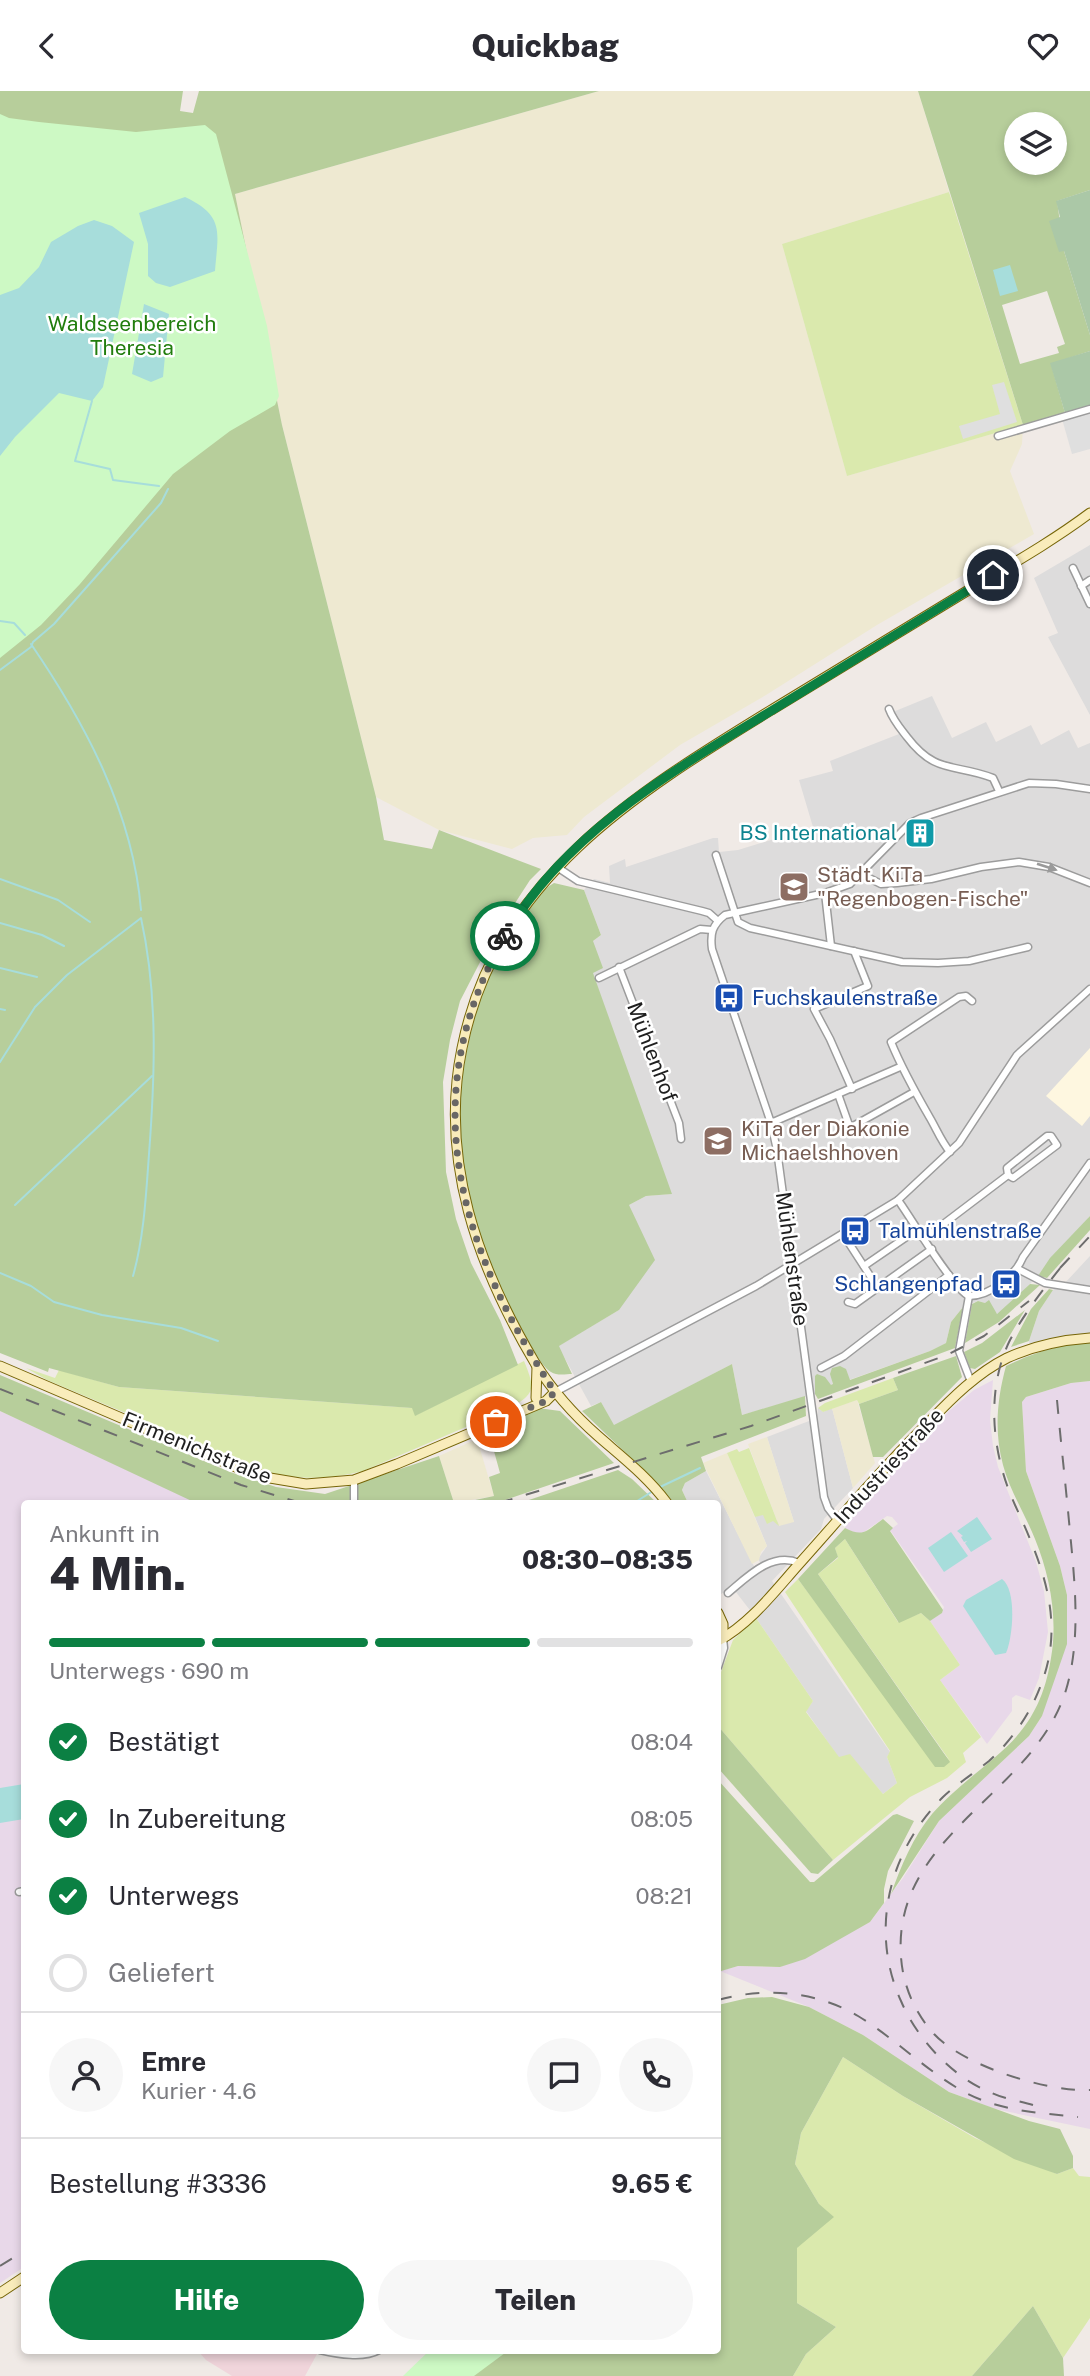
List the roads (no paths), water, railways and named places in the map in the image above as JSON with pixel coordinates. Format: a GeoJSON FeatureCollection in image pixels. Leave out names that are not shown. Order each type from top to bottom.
{"type":"FeatureCollection","features":[{"type":"Feature","properties":{"kind":"main road"},"geometry":{"type":"LineString","coordinates":[[665,1500],[555,1392],[511,1318],[472,1230],[456,1150],[455,1101],[465,1031],[484,976],[518,916],[556,867],[613,815],[674,771],[1036,549],[1090,513]]}},
{"type":"Feature","properties":{"kind":"main road","name":"Industriestraße"},"geometry":{"type":"LineString","coordinates":[[721,1635],[769,1598],[908,1442],[971,1382],[997,1364],[1025,1351],[1068,1340],[1090,1338]]}},
{"type":"Feature","properties":{"kind":"main road"},"geometry":{"type":"LineString","coordinates":[[536,1398],[537,1365]]}},
{"type":"Feature","properties":{"kind":"main road","name":"Firmenichstraße"},"geometry":{"type":"LineString","coordinates":[[0,1366],[252,1473],[306,1484],[354,1480],[546,1401],[555,1392]]}},
{"type":"Feature","properties":{"kind":"main road","name":"Firmenichstraße"},"geometry":{"type":"LineString","coordinates":[[517,1413],[536,1398],[555,1392]]}},
{"type":"Feature","properties":{"kind":"main road"},"geometry":{"type":"LineString","coordinates":[[0,2293],[21,2279]]}},
{"type":"Feature","properties":{"kind":"street"},"geometry":{"type":"LineString","coordinates":[[998,436],[1090,409]]}},
{"type":"Feature","properties":{"kind":"street"},"geometry":{"type":"LineString","coordinates":[[1073,568],[1090,604]]}},
{"type":"Feature","properties":{"kind":"street"},"geometry":{"type":"LineString","coordinates":[[1081,586],[1090,580]]}},
{"type":"Feature","properties":{"kind":"street"},"geometry":{"type":"LineString","coordinates":[[889,709],[892,718],[919,754],[939,765],[993,778],[999,791]]}},
{"type":"Feature","properties":{"kind":"street"},"geometry":{"type":"LineString","coordinates":[[599,978],[700,929],[712,930],[718,921],[734,912],[825,893],[850,884],[915,820],[1018,785],[1041,783],[1090,789]]}},
{"type":"Feature","properties":{"kind":"street"},"geometry":{"type":"LineString","coordinates":[[716,855],[738,922],[750,928],[902,962],[938,963],[988,958],[1028,947]]}},
{"type":"Feature","properties":{"kind":"street"},"geometry":{"type":"LineString","coordinates":[[861,874],[881,884],[897,883],[931,879],[981,866],[1019,862],[1049,867],[1090,883]]}},
{"type":"Feature","properties":{"kind":"street"},"geometry":{"type":"LineString","coordinates":[[556,867],[578,881],[702,911],[718,921]]}},
{"type":"Feature","properties":{"kind":"street"},"geometry":{"type":"LineString","coordinates":[[825,893],[831,946]]}},
{"type":"Feature","properties":{"kind":"street","name":"Mühlenstraße"},"geometry":{"type":"LineString","coordinates":[[712,930],[712,950],[771,1123],[783,1187],[824,1497],[838,1521]]}},
{"type":"Feature","properties":{"kind":"street"},"geometry":{"type":"LineString","coordinates":[[852,1089],[814,1009],[868,986],[854,951]]}},
{"type":"Feature","properties":{"kind":"street","name":"Mühlenhof"},"geometry":{"type":"LineString","coordinates":[[619,967],[679,1123],[681,1139]]}},
{"type":"Feature","properties":{"kind":"street","name":"Firmenichstraße"},"geometry":{"type":"LineString","coordinates":[[555,1392],[678,1329],[793,1265],[898,1200],[964,1137],[1017,1055],[1090,989]]}},
{"type":"Feature","properties":{"kind":"street"},"geometry":{"type":"LineString","coordinates":[[950,1152],[938,1137],[932,1121],[900,1067],[891,1042],[959,997],[966,996],[972,1001]]}},
{"type":"Feature","properties":{"kind":"street"},"geometry":{"type":"LineString","coordinates":[[771,1123],[900,1067]]}},
{"type":"Feature","properties":{"kind":"street"},"geometry":{"type":"LineString","coordinates":[[838,1094],[849,1125],[853,1126],[914,1092]]}},
{"type":"Feature","properties":{"kind":"street"},"geometry":{"type":"LineString","coordinates":[[1047,1136],[1051,1136],[1057,1145],[1013,1178],[1007,1175],[1007,1168],[1047,1136]]}},
{"type":"Feature","properties":{"kind":"street"},"geometry":{"type":"LineString","coordinates":[[898,1200],[949,1275],[962,1292],[969,1296],[990,1291],[1018,1269],[1090,1163]]}},
{"type":"Feature","properties":{"kind":"street"},"geometry":{"type":"LineString","coordinates":[[925,1238],[1007,1175]]}},
{"type":"Feature","properties":{"kind":"street"},"geometry":{"type":"LineString","coordinates":[[864,1266],[918,1229]]}},
{"type":"Feature","properties":{"kind":"street"},"geometry":{"type":"LineString","coordinates":[[843,1234],[878,1288]]}},
{"type":"Feature","properties":{"kind":"street"},"geometry":{"type":"LineString","coordinates":[[848,1302],[855,1304],[932,1249]]}},
{"type":"Feature","properties":{"kind":"street"},"geometry":{"type":"LineString","coordinates":[[1018,1269],[1045,1283],[1090,1290]]}},
{"type":"Feature","properties":{"kind":"street"},"geometry":{"type":"LineString","coordinates":[[821,1368],[844,1356],[949,1275]]}},
{"type":"Feature","properties":{"kind":"street"},"geometry":{"type":"LineString","coordinates":[[969,1296],[959,1351],[971,1382]]}},
{"type":"Feature","properties":{"kind":"street"},"geometry":{"type":"LineString","coordinates":[[354,1480],[354,1500]]}},
{"type":"Feature","properties":{"kind":"street"},"geometry":{"type":"LineString","coordinates":[[728,1594],[771,1563],[789,1560],[799,1563]]}},
{"type":"Feature","properties":{"kind":"water"},"geometry":{"type":"Polygon","coordinates":[[[185,197],[198,204],[213,218],[217,235],[215,271],[170,287],[156,283],[148,276],[148,244],[139,213],[185,197]]]}},
{"type":"Feature","properties":{"kind":"water"},"geometry":{"type":"Polygon","coordinates":[[[94,220],[112,226],[134,242],[103,387],[92,401],[59,393],[0,456],[0,295],[19,288],[39,267],[51,242],[94,220]]]}},
{"type":"Feature","properties":{"kind":"water"},"geometry":{"type":"Polygon","coordinates":[[[1010,265],[1018,291],[1000,296],[993,270],[1010,265]]]}},
{"type":"Feature","properties":{"kind":"water"},"geometry":{"type":"Polygon","coordinates":[[[144,304],[169,314],[163,377],[151,382],[132,374],[144,304]]]}},
{"type":"Feature","properties":{"kind":"water"},"geometry":{"type":"Polygon","coordinates":[[[977,1517],[992,1539],[971,1552],[965,1543],[967,1541],[964,1542],[961,1537],[963,1536],[957,1531],[977,1517]]]}},
{"type":"Feature","properties":{"kind":"water"},"geometry":{"type":"Polygon","coordinates":[[[951,1532],[968,1556],[944,1572],[928,1548],[951,1532]]]}},
{"type":"Feature","properties":{"kind":"water"},"geometry":{"type":"Polygon","coordinates":[[[1002,1579],[1010,1593],[1012,1625],[1006,1653],[995,1655],[963,1606],[966,1600],[1002,1579]]]}},
{"type":"Feature","properties":{"kind":"water"},"geometry":{"type":"Polygon","coordinates":[[[21,1784],[21,1820],[0,1823],[0,1788],[21,1784]]]}},
{"type":"Feature","properties":{"kind":"waterway"},"geometry":{"type":"LineString","coordinates":[[92,401],[75,461],[110,469],[113,480],[159,486]]}},
{"type":"Feature","properties":{"kind":"waterway"},"geometry":{"type":"LineString","coordinates":[[0,670],[31,647],[33,642],[54,624],[161,503],[168,489]]}},
{"type":"Feature","properties":{"kind":"waterway"},"geometry":{"type":"LineString","coordinates":[[0,621],[14,623],[25,635]]}},
{"type":"Feature","properties":{"kind":"waterway"},"geometry":{"type":"LineString","coordinates":[[31,644],[70,705],[103,770],[128,838],[141,910]]}},
{"type":"Feature","properties":{"kind":"waterway"},"geometry":{"type":"LineString","coordinates":[[0,879],[58,900],[90,922]]}},
{"type":"Feature","properties":{"kind":"waterway"},"geometry":{"type":"LineString","coordinates":[[0,1062],[35,1007],[67,975],[141,918],[153,1006],[154,1065],[146,1200],[133,1276]]}},
{"type":"Feature","properties":{"kind":"waterway"},"geometry":{"type":"LineString","coordinates":[[0,923],[42,935],[64,946]]}},
{"type":"Feature","properties":{"kind":"waterway"},"geometry":{"type":"LineString","coordinates":[[0,968],[37,977]]}},
{"type":"Feature","properties":{"kind":"waterway"},"geometry":{"type":"LineString","coordinates":[[0,1009],[5,1010]]}},
{"type":"Feature","properties":{"kind":"waterway"},"geometry":{"type":"LineString","coordinates":[[15,1205],[152,1076]]}},
{"type":"Feature","properties":{"kind":"waterway"},"geometry":{"type":"LineString","coordinates":[[0,1273],[31,1286],[54,1302],[102,1315],[181,1328],[218,1341]]}},
{"type":"Feature","properties":{"kind":"waterway"},"geometry":{"type":"LineString","coordinates":[[658,1488],[700,1468]]}},
{"type":"Feature","properties":{"kind":"waterway"},"geometry":{"type":"LineString","coordinates":[[639,1500],[653,1491]]}},
{"type":"Feature","properties":{"kind":"railway"},"geometry":{"type":"LineString","coordinates":[[1060,1268],[1090,1236]]}},
{"type":"Feature","properties":{"kind":"railway"},"geometry":{"type":"LineString","coordinates":[[1033,2105],[1002,2097],[964,2078],[927,2043],[908,2015],[891,1974],[886,1947],[886,1919],[898,1867],[924,1818],[943,1797],[989,1761],[1010,1739],[1027,1714],[1045,1672],[1051,1637],[1048,1598],[1038,1560],[1001,1465],[994,1423],[995,1401],[997,1380],[1010,1340],[1065,1262]]}},
{"type":"Feature","properties":{"kind":"railway"},"geometry":{"type":"LineString","coordinates":[[509,1500],[751,1426],[947,1355],[984,1336],[1029,1301]]}},
{"type":"Feature","properties":{"kind":"railway"},"geometry":{"type":"LineString","coordinates":[[0,1389],[241,1485],[291,1500]]}},
{"type":"Feature","properties":{"kind":"railway"},"geometry":{"type":"LineString","coordinates":[[1057,1400],[1075,1592],[1074,1652],[1066,1690],[1049,1727],[1025,1759],[941,1846],[918,1878],[904,1915],[901,1957],[907,1989],[916,2008],[934,2034],[948,2046],[965,2057],[1007,2075],[1052,2087],[1090,2090]]}},
{"type":"Feature","properties":{"kind":"railway"},"geometry":{"type":"LineString","coordinates":[[721,1999],[771,1993],[825,2001],[858,2016],[953,2086],[981,2100],[1008,2108],[1078,2117]]}},
{"type":"Feature","properties":{"kind":"railway"},"geometry":{"type":"LineString","coordinates":[[0,2266],[21,2253]]}},
{"type":"Feature","properties":{"kind":"place","name":"BS International"},"geometry":{"type":"Point","coordinates":[920,833]}},
{"type":"Feature","properties":{"kind":"place","name":"Städt. KiTa \"Regenbogen-Fische\""},"geometry":{"type":"Point","coordinates":[794,887]}},
{"type":"Feature","properties":{"kind":"place","name":"Fuchskaulenstraße"},"geometry":{"type":"Point","coordinates":[729,998]}},
{"type":"Feature","properties":{"kind":"place","name":"KiTa der Diakonie Michaelshhoven"},"geometry":{"type":"Point","coordinates":[718,1141]}},
{"type":"Feature","properties":{"kind":"place","name":"Talmühlenstraße"},"geometry":{"type":"Point","coordinates":[855,1231]}},
{"type":"Feature","properties":{"kind":"place","name":"Schlangenpfad"},"geometry":{"type":"Point","coordinates":[1006,1284]}},
{"type":"Feature","properties":{"kind":"park label","name":"Waldseenbereich Theresia"},"geometry":{"type":"Point","coordinates":[132,336]}}]}
